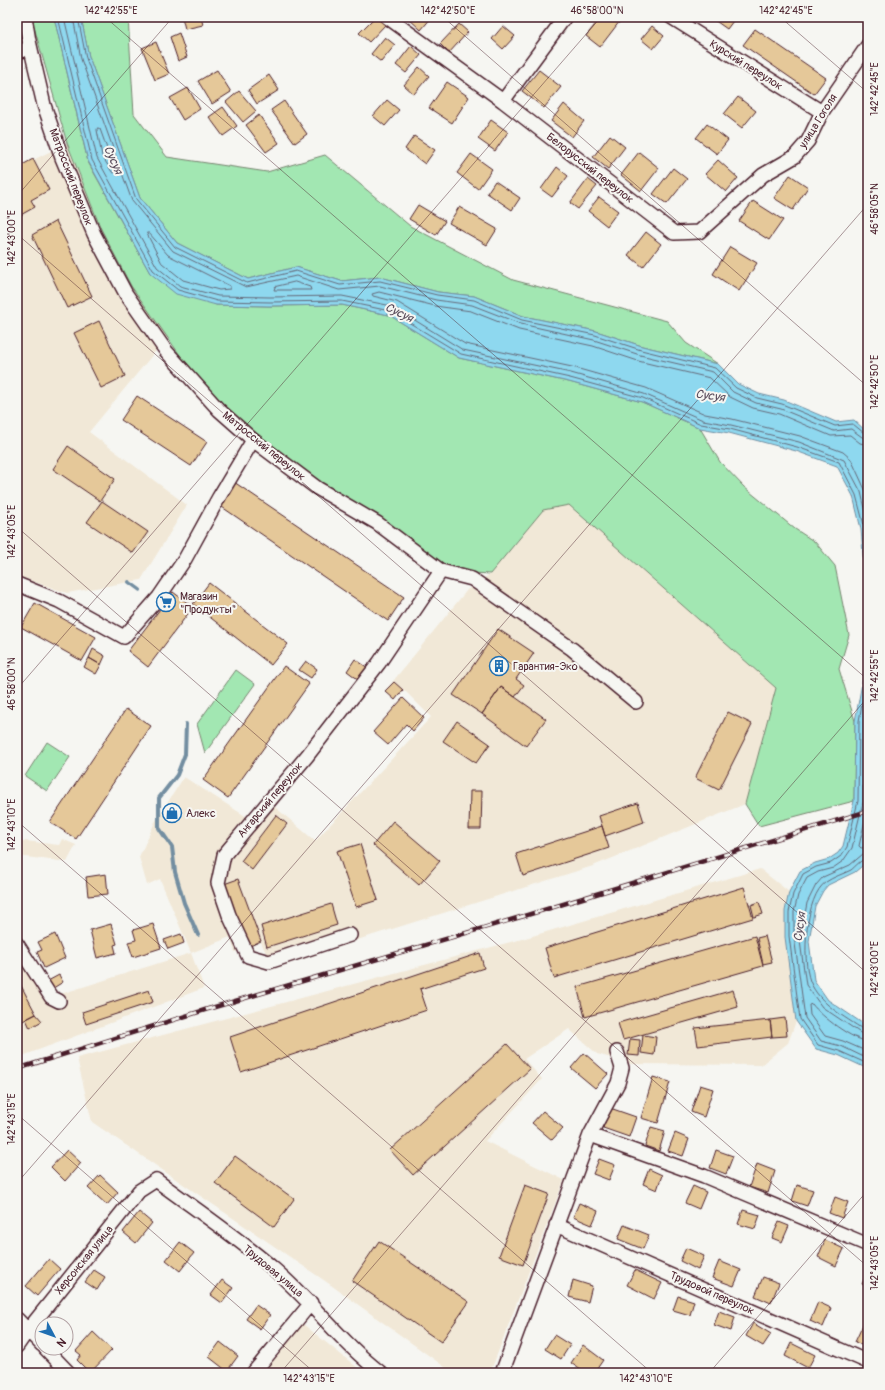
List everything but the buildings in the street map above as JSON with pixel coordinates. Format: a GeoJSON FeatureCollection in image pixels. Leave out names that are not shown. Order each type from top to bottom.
{"type":"FeatureCollection","features":[{"type":"Feature","properties":{"kind":"street","name":"Матросский переулок"},"geometry":{"type":"LineString","coordinates":[[25,17],[30,48],[44,104],[62,158],[94,234],[126,294],[166,351],[219,410],[254,440],[317,488],[377,523],[441,571],[472,579],[572,649],[636,702]]}},
{"type":"Feature","properties":{"kind":"street","name":"Белорусский переулок"},"geometry":{"type":"LineString","coordinates":[[387,17],[502,101],[674,233],[699,232],[763,175],[794,157]]}},
{"type":"Feature","properties":{"kind":"street"},"geometry":{"type":"LineString","coordinates":[[502,101],[565,17]]}},
{"type":"Feature","properties":{"kind":"street","name":"Курский переулок"},"geometry":{"type":"LineString","coordinates":[[671,17],[822,112]]}},
{"type":"Feature","properties":{"kind":"street","name":"улица Гоголя"},"geometry":{"type":"LineString","coordinates":[[794,157],[808,141],[822,112],[868,45]]}},
{"type":"Feature","properties":{"kind":"street"},"geometry":{"type":"LineString","coordinates":[[17,52],[30,48]]}},
{"type":"Feature","properties":{"kind":"street"},"geometry":{"type":"LineString","coordinates":[[17,584],[60,600],[124,637],[159,597],[185,559],[219,496],[254,440]]}},
{"type":"Feature","properties":{"kind":"street","name":"Ангарский переулок"},"geometry":{"type":"LineString","coordinates":[[350,935],[269,962],[248,956],[228,915],[218,883],[224,855],[307,756],[379,663],[441,571]]}},
{"type":"Feature","properties":{"kind":"street"},"geometry":{"type":"LineString","coordinates":[[17,944],[51,997],[59,1001]]}},
{"type":"Feature","properties":{"kind":"street"},"geometry":{"type":"LineString","coordinates":[[502,1373],[590,1135],[618,1083],[622,1068],[617,1052]]}},
{"type":"Feature","properties":{"kind":"street"},"geometry":{"type":"LineString","coordinates":[[590,1135],[704,1176],[868,1245]]}},
{"type":"Feature","properties":{"kind":"street","name":"Трудовая улица"},"geometry":{"type":"LineString","coordinates":[[156,1180],[274,1269],[311,1303],[359,1356],[381,1373]]}},
{"type":"Feature","properties":{"kind":"street","name":"Херсонская улица"},"geometry":{"type":"LineString","coordinates":[[17,1346],[28,1330],[139,1191],[156,1180]]}},
{"type":"Feature","properties":{"kind":"street","name":"Трудовой переулок"},"geometry":{"type":"LineString","coordinates":[[556,1225],[868,1362]]}},
{"type":"Feature","properties":{"kind":"street"},"geometry":{"type":"LineString","coordinates":[[253,1373],[311,1303]]}},
{"type":"Feature","properties":{"kind":"street"},"geometry":{"type":"LineString","coordinates":[[17,1319],[34,1336]]}},
{"type":"Feature","properties":{"kind":"street"},"geometry":{"type":"LineString","coordinates":[[53,1356],[69,1373]]}},
{"type":"Feature","properties":{"kind":"shaded area"},"geometry":{"type":"Polygon","coordinates":[[[67,143],[101,229],[131,286],[168,336],[89,432],[187,505],[141,580],[67,593],[17,576],[17,168],[67,143]]]}},
{"type":"Feature","properties":{"kind":"shaded area"},"geometry":{"type":"Polygon","coordinates":[[[569,505],[776,688],[745,804],[593,866],[287,962],[267,955],[261,942],[235,952],[230,937],[191,953],[160,879],[147,885],[139,857],[155,822],[184,777],[253,821],[269,802],[315,841],[431,717],[404,690],[395,700],[385,691],[467,590],[490,574],[543,510],[569,505]]]}},
{"type":"Feature","properties":{"kind":"shaded area"},"geometry":{"type":"Polygon","coordinates":[[[62,839],[76,845],[67,862],[17,856],[17,840],[59,845],[62,839]]]}},
{"type":"Feature","properties":{"kind":"shaded area"},"geometry":{"type":"Polygon","coordinates":[[[760,869],[789,892],[785,911],[785,937],[796,1021],[788,1043],[761,1065],[632,1064],[597,1054],[569,1029],[524,1059],[542,1079],[485,1141],[564,1180],[490,1373],[453,1373],[328,1283],[92,1122],[77,1058],[522,939],[760,869]]]}},
{"type":"Feature","properties":{"kind":"shaded area"},"geometry":{"type":"Polygon","coordinates":[[[17,944],[51,997],[191,953],[204,988],[17,1058],[17,944]]]}},
{"type":"Feature","properties":{"kind":"shaded area"},"geometry":{"type":"Polygon","coordinates":[[[293,1316],[364,1373],[245,1373],[293,1316]]]}},
{"type":"Feature","properties":{"kind":"green space"},"geometry":{"type":"Polygon","coordinates":[[[33,17],[54,17],[88,162],[150,273],[216,305],[342,305],[389,315],[459,358],[569,382],[642,402],[700,428],[720,462],[744,487],[795,529],[815,542],[835,566],[849,635],[839,669],[855,721],[854,801],[759,826],[745,804],[776,688],[569,505],[543,510],[490,574],[441,571],[219,410],[131,286],[101,229],[67,143],[34,27],[33,17]]]}},
{"type":"Feature","properties":{"kind":"green space"},"geometry":{"type":"Polygon","coordinates":[[[81,17],[128,17],[134,114],[167,157],[267,172],[325,155],[410,226],[513,280],[667,321],[686,343],[718,364],[642,346],[596,331],[523,316],[474,296],[438,292],[380,277],[341,281],[296,267],[248,279],[177,243],[140,198],[89,57],[81,17]]]}},
{"type":"Feature","properties":{"kind":"green space"},"geometry":{"type":"Polygon","coordinates":[[[236,670],[255,684],[205,753],[197,724],[236,670]]]}},
{"type":"Feature","properties":{"kind":"green space"},"geometry":{"type":"Polygon","coordinates":[[[47,742],[70,757],[47,791],[25,776],[47,742]]]}},
{"type":"Feature","properties":{"kind":"water","name":"Сусуя"},"geometry":{"type":"Polygon","coordinates":[[[54,17],[81,17],[89,57],[140,198],[177,243],[248,279],[296,267],[341,281],[380,277],[438,292],[474,296],[523,316],[596,331],[642,346],[718,364],[738,384],[759,394],[784,400],[836,422],[854,420],[868,433],[868,861],[855,872],[828,885],[823,891],[815,906],[809,941],[814,980],[828,1000],[868,1027],[868,1069],[838,1055],[816,1049],[796,1021],[785,937],[785,911],[789,892],[800,871],[815,863],[829,859],[838,853],[843,846],[854,801],[855,721],[867,656],[867,604],[861,529],[853,496],[837,466],[796,451],[729,433],[700,428],[642,402],[569,382],[459,358],[389,315],[342,305],[216,305],[176,294],[150,273],[88,161],[54,17]]]}},
{"type":"Feature","properties":{"kind":"waterway"},"geometry":{"type":"LineString","coordinates":[[129,582],[140,590]]}},
{"type":"Feature","properties":{"kind":"waterway"},"geometry":{"type":"LineString","coordinates":[[186,724],[185,754],[177,775],[159,798],[159,828],[172,847],[175,872],[184,903],[198,935]]}},
{"type":"Feature","properties":{"kind":"railway"},"geometry":{"type":"LineString","coordinates":[[17,1069],[208,1009],[524,916],[868,811]]}},
{"type":"Feature","properties":{"kind":"place","name":"Магазин \"Продукты\""},"geometry":{"type":"Point","coordinates":[166,602]}},
{"type":"Feature","properties":{"kind":"place","name":"Гарантия-Эко"},"geometry":{"type":"Point","coordinates":[499,666]}},
{"type":"Feature","properties":{"kind":"place","name":"Алекс"},"geometry":{"type":"Point","coordinates":[172,813]}}]}
